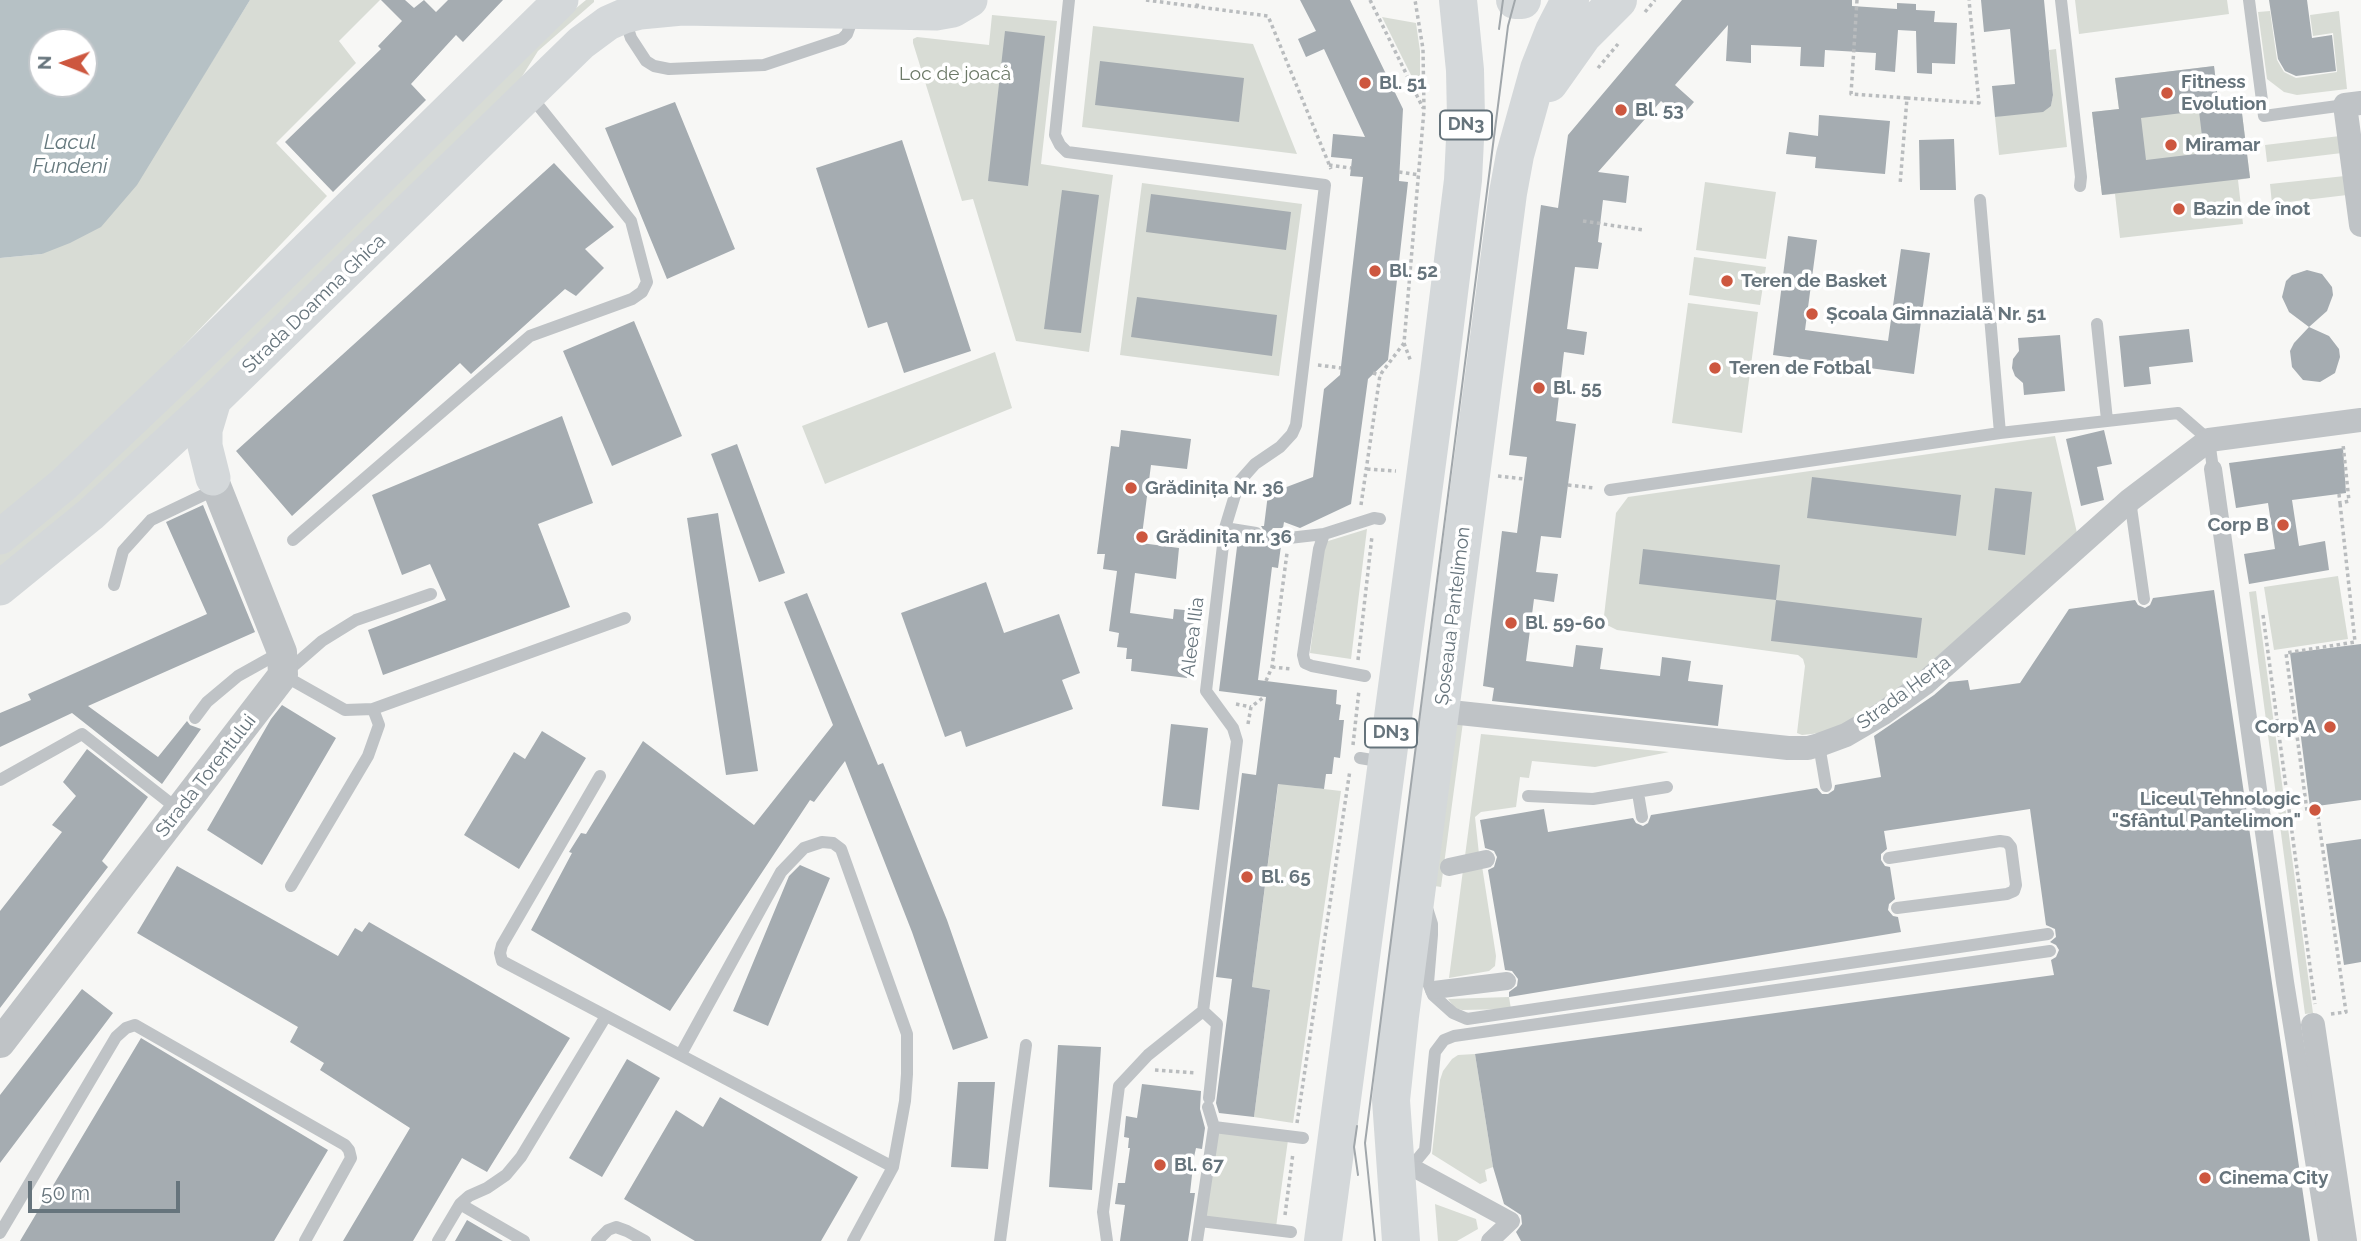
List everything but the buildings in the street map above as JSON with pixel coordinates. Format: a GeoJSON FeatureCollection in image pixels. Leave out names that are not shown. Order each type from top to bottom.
{"type":"FeatureCollection","features":[{"type":"Feature","properties":{"kind":"main road"},"geometry":{"type":"LineString","coordinates":[[0,537],[64,484],[184,370],[561,0]]}},
{"type":"Feature","properties":{"kind":"main road","name":"Strada Doamna Ghica"},"geometry":{"type":"LineString","coordinates":[[0,588],[91,514],[141,468],[581,43],[623,8],[936,13],[953,10],[970,0]]}},
{"type":"Feature","properties":{"kind":"main road","name":"DN3"},"geometry":{"type":"LineString","coordinates":[[1299,1235],[1363,758],[1437,387],[1462,180],[1466,119],[1458,0]]}},
{"type":"Feature","properties":{"kind":"main road"},"geometry":{"type":"LineString","coordinates":[[1516,0],[1522,0]]}},
{"type":"Feature","properties":{"kind":"main road","name":"Șoseaua Pantelimon"},"geometry":{"type":"LineString","coordinates":[[1401,1241],[1406,1177],[1391,1100],[1508,193],[1525,116],[1554,31],[1570,0]]}},
{"type":"Feature","properties":{"kind":"main road"},"geometry":{"type":"LineString","coordinates":[[1525,116],[1583,36],[1629,9]]}},
{"type":"Feature","properties":{"kind":"main road"},"geometry":{"type":"LineString","coordinates":[[214,400],[205,430],[205,446],[215,484]]}},
{"type":"Feature","properties":{"kind":"main road"},"geometry":{"type":"LineString","coordinates":[[141,468],[155,464],[183,463],[200,468],[215,484]]}},
{"type":"Feature","properties":{"kind":"street"},"geometry":{"type":"LineString","coordinates":[[2353,104],[2361,225]]}},
{"type":"Feature","properties":{"kind":"street","name":"Strada Herța"},"geometry":{"type":"LineString","coordinates":[[1441,711],[1788,748],[1819,745],[1846,735],[1882,714],[1925,683],[2130,500],[2209,440],[2361,420]]}},
{"type":"Feature","properties":{"kind":"street"},"geometry":{"type":"LineString","coordinates":[[2213,468],[2285,982],[2327,1241]]}},
{"type":"Feature","properties":{"kind":"street"},"geometry":{"type":"LineString","coordinates":[[215,484],[282,664]]}},
{"type":"Feature","properties":{"kind":"street","name":"Strada Torentului"},"geometry":{"type":"LineString","coordinates":[[0,1043],[180,810],[282,664]]}},
{"type":"Feature","properties":{"kind":"street"},"geometry":{"type":"LineString","coordinates":[[1449,867],[1486,859]]}},
{"type":"Feature","properties":{"kind":"street"},"geometry":{"type":"LineString","coordinates":[[1434,990],[1507,981]]}},
{"type":"Feature","properties":{"kind":"street"},"geometry":{"type":"LineString","coordinates":[[2315,1020],[2346,1241]]}},
{"type":"Feature","properties":{"kind":"street"},"geometry":{"type":"LineString","coordinates":[[1406,1177],[1511,1221],[1490,1241]]}},
{"type":"Feature","properties":{"kind":"lane","name":"Aleea Ilia"},"geometry":{"type":"LineString","coordinates":[[1069,0],[1055,135],[1067,152],[1325,185],[1296,425],[1280,447],[1255,464],[1239,482],[1225,528],[1206,691],[1233,728],[1237,741],[1203,1011]]}},
{"type":"Feature","properties":{"kind":"lane"},"geometry":{"type":"LineString","coordinates":[[2061,0],[2080,186]]}},
{"type":"Feature","properties":{"kind":"lane"},"geometry":{"type":"LineString","coordinates":[[2249,0],[2264,116],[2353,104]]}},
{"type":"Feature","properties":{"kind":"lane"},"geometry":{"type":"LineString","coordinates":[[623,8],[631,38],[646,61],[669,69],[764,65],[842,39],[847,34],[856,11]]}},
{"type":"Feature","properties":{"kind":"lane"},"geometry":{"type":"LineString","coordinates":[[293,540],[530,336],[632,299],[642,292],[648,282],[631,221],[529,94]]}},
{"type":"Feature","properties":{"kind":"lane"},"geometry":{"type":"LineString","coordinates":[[1980,200],[2000,433]]}},
{"type":"Feature","properties":{"kind":"lane"},"geometry":{"type":"LineString","coordinates":[[2097,324],[2106,420]]}},
{"type":"Feature","properties":{"kind":"lane"},"geometry":{"type":"LineString","coordinates":[[1610,490],[2000,433],[2178,413],[2209,440],[2213,468]]}},
{"type":"Feature","properties":{"kind":"lane"},"geometry":{"type":"LineString","coordinates":[[114,584],[123,551],[151,520],[215,484]]}},
{"type":"Feature","properties":{"kind":"lane"},"geometry":{"type":"LineString","coordinates":[[2130,500],[2144,599]]}},
{"type":"Feature","properties":{"kind":"lane"},"geometry":{"type":"LineString","coordinates":[[1282,539],[1324,534],[1377,519]]}},
{"type":"Feature","properties":{"kind":"lane"},"geometry":{"type":"LineString","coordinates":[[1225,528],[1256,533]]}},
{"type":"Feature","properties":{"kind":"lane"},"geometry":{"type":"LineString","coordinates":[[1324,534],[1319,549],[1304,663],[1361,675]]}},
{"type":"Feature","properties":{"kind":"lane"},"geometry":{"type":"LineString","coordinates":[[194,718],[207,702],[238,676],[282,664],[356,620],[431,594]]}},
{"type":"Feature","properties":{"kind":"lane"},"geometry":{"type":"LineString","coordinates":[[282,664],[345,710],[373,709],[625,618]]}},
{"type":"Feature","properties":{"kind":"lane"},"geometry":{"type":"LineString","coordinates":[[291,886],[368,756],[379,725],[373,709]]}},
{"type":"Feature","properties":{"kind":"lane"},"geometry":{"type":"LineString","coordinates":[[0,780],[82,734],[180,810]]}},
{"type":"Feature","properties":{"kind":"lane"},"geometry":{"type":"LineString","coordinates":[[1819,745],[1826,786]]}},
{"type":"Feature","properties":{"kind":"lane"},"geometry":{"type":"LineString","coordinates":[[600,776],[533,890],[500,953],[502,961],[893,1167]]}},
{"type":"Feature","properties":{"kind":"lane"},"geometry":{"type":"LineString","coordinates":[[1528,796],[1593,799],[1667,787]]}},
{"type":"Feature","properties":{"kind":"lane"},"geometry":{"type":"LineString","coordinates":[[1638,793],[1642,817]]}},
{"type":"Feature","properties":{"kind":"lane"},"geometry":{"type":"LineString","coordinates":[[1889,858],[2000,841],[2007,842],[2011,847],[2016,885],[2014,891],[1897,908]]}},
{"type":"Feature","properties":{"kind":"lane"},"geometry":{"type":"LineString","coordinates":[[681,1054],[781,872],[804,848],[822,842],[833,843],[841,849],[907,1034],[905,1101],[893,1167],[853,1241]]}},
{"type":"Feature","properties":{"kind":"lane"},"geometry":{"type":"LineString","coordinates":[[1416,890],[1427,908],[1432,924],[1428,983],[1433,995],[1453,1013],[1467,1019],[2048,934]]}},
{"type":"Feature","properties":{"kind":"lane"},"geometry":{"type":"LineString","coordinates":[[1406,1177],[1425,1150],[1435,1052],[1444,1040],[1464,1034],[1527,1024],[2050,951]]}},
{"type":"Feature","properties":{"kind":"lane"},"geometry":{"type":"LineString","coordinates":[[1107,1241],[1102,1212],[1119,1087],[1148,1055],[1203,1011],[1217,1024],[1208,1102],[1214,1127],[1196,1241]]}},
{"type":"Feature","properties":{"kind":"lane"},"geometry":{"type":"LineString","coordinates":[[438,1241],[460,1204],[506,1175],[521,1157],[606,1016]]}},
{"type":"Feature","properties":{"kind":"lane"},"geometry":{"type":"LineString","coordinates":[[0,1233],[116,1037],[126,1028],[135,1025],[345,1145],[349,1150],[351,1157],[305,1241]]}},
{"type":"Feature","properties":{"kind":"lane"},"geometry":{"type":"LineString","coordinates":[[1000,1241],[1026,1045]]}},
{"type":"Feature","properties":{"kind":"lane"},"geometry":{"type":"LineString","coordinates":[[1214,1127],[1299,1138]]}},
{"type":"Feature","properties":{"kind":"lane"},"geometry":{"type":"LineString","coordinates":[[460,1204],[524,1241]]}},
{"type":"Feature","properties":{"kind":"lane"},"geometry":{"type":"LineString","coordinates":[[1200,1222],[1299,1235]]}},
{"type":"Feature","properties":{"kind":"lane"},"geometry":{"type":"LineString","coordinates":[[597,1241],[608,1230],[616,1227],[645,1241]]}},
{"type":"Feature","properties":{"kind":"path"},"geometry":{"type":"LineString","coordinates":[[1146,0],[1268,16],[1329,165],[1351,168]]}},
{"type":"Feature","properties":{"kind":"path"},"geometry":{"type":"LineString","coordinates":[[1191,6],[1192,0]]}},
{"type":"Feature","properties":{"kind":"path"},"geometry":{"type":"LineString","coordinates":[[1197,7],[1198,0]]}},
{"type":"Feature","properties":{"kind":"path"},"geometry":{"type":"LineString","coordinates":[[1370,0],[1424,110]]}},
{"type":"Feature","properties":{"kind":"path"},"geometry":{"type":"LineString","coordinates":[[1349,510],[1361,505],[1380,375],[1404,343],[1424,110],[1423,49],[1415,0]]}},
{"type":"Feature","properties":{"kind":"path"},"geometry":{"type":"LineString","coordinates":[[1629,9],[1655,0]]}},
{"type":"Feature","properties":{"kind":"path"},"geometry":{"type":"LineString","coordinates":[[1857,0],[1851,94],[1979,103],[1969,0]]}},
{"type":"Feature","properties":{"kind":"path"},"geometry":{"type":"LineString","coordinates":[[1598,68],[1623,38]]}},
{"type":"Feature","properties":{"kind":"path"},"geometry":{"type":"LineString","coordinates":[[1900,185],[1907,99]]}},
{"type":"Feature","properties":{"kind":"path"},"geometry":{"type":"LineString","coordinates":[[1399,172],[1419,175]]}},
{"type":"Feature","properties":{"kind":"path"},"geometry":{"type":"LineString","coordinates":[[1583,221],[1643,230]]}},
{"type":"Feature","properties":{"kind":"path"},"geometry":{"type":"LineString","coordinates":[[1312,364],[1341,368]]}},
{"type":"Feature","properties":{"kind":"path"},"geometry":{"type":"LineString","coordinates":[[1373,373],[1380,375]]}},
{"type":"Feature","properties":{"kind":"path"},"geometry":{"type":"LineString","coordinates":[[2340,503],[2349,501],[2343,439]]}},
{"type":"Feature","properties":{"kind":"path"},"geometry":{"type":"LineString","coordinates":[[1367,470],[1407,472]]}},
{"type":"Feature","properties":{"kind":"path"},"geometry":{"type":"LineString","coordinates":[[1496,476],[1524,479]]}},
{"type":"Feature","properties":{"kind":"path"},"geometry":{"type":"LineString","coordinates":[[1568,485],[1610,490]]}},
{"type":"Feature","properties":{"kind":"path"},"geometry":{"type":"LineString","coordinates":[[2339,494],[2354,642],[2287,653],[2307,811],[2317,809],[2346,1012]]}},
{"type":"Feature","properties":{"kind":"path"},"geometry":{"type":"LineString","coordinates":[[1361,675],[1358,657],[1377,519]]}},
{"type":"Feature","properties":{"kind":"path"},"geometry":{"type":"LineString","coordinates":[[1266,681],[1272,667],[1282,539]]}},
{"type":"Feature","properties":{"kind":"path"},"geometry":{"type":"LineString","coordinates":[[2263,615],[2315,1020]]}},
{"type":"Feature","properties":{"kind":"path"},"geometry":{"type":"LineString","coordinates":[[1299,1235],[1299,1138],[1363,758],[1355,734]]}},
{"type":"Feature","properties":{"kind":"path"},"geometry":{"type":"LineString","coordinates":[[1151,1070],[1207,1074]]}},
{"type":"Feature","properties":{"kind":"green space"},"geometry":{"type":"Polygon","coordinates":[[[250,0],[380,0],[339,41],[356,63],[276,143],[327,196],[131,401],[0,520],[0,258],[42,254],[180,113],[250,0]]]}},
{"type":"Feature","properties":{"kind":"green space"},"geometry":{"type":"Polygon","coordinates":[[[586,0],[594,2],[538,51],[511,94],[66,520],[0,574],[0,549],[586,0]]]}},
{"type":"Feature","properties":{"kind":"green space"},"geometry":{"type":"Polygon","coordinates":[[[2075,0],[2227,0],[2229,14],[2079,34],[2075,0]]]}},
{"type":"Feature","properties":{"kind":"green space"},"geometry":{"type":"Polygon","coordinates":[[[2270,11],[2277,60],[2284,72],[2296,78],[2337,72],[2333,33],[2313,36],[2310,15],[2339,11],[2347,89],[2297,95],[2284,92],[2267,79],[2258,12],[2270,11]]]}},
{"type":"Feature","properties":{"kind":"green space","name":"Loc de joacă"},"geometry":{"type":"Polygon","coordinates":[[[992,15],[1057,21],[1041,164],[1113,175],[1089,352],[1016,341],[973,199],[962,201],[913,43],[913,39],[917,37],[989,45],[992,15]]]}},
{"type":"Feature","properties":{"kind":"green space"},"geometry":{"type":"Polygon","coordinates":[[[1382,17],[1416,23],[1420,51],[1420,93],[1382,17]]]}},
{"type":"Feature","properties":{"kind":"green space"},"geometry":{"type":"Polygon","coordinates":[[[1093,26],[1253,44],[1297,154],[1082,127],[1093,26]]]}},
{"type":"Feature","properties":{"kind":"green space"},"geometry":{"type":"Polygon","coordinates":[[[2056,49],[2067,147],[1999,155],[1995,117],[2051,106],[2053,95],[2049,50],[2056,49]]]}},
{"type":"Feature","properties":{"kind":"green space","name":"Miramar"},"geometry":{"type":"Polygon","coordinates":[[[2214,66],[2218,99],[2240,97],[2250,178],[2238,180],[2243,224],[2120,238],[2115,194],[2102,195],[2092,112],[2119,109],[2115,78],[2214,66]]]}},
{"type":"Feature","properties":{"kind":"green space"},"geometry":{"type":"Polygon","coordinates":[[[2340,136],[2342,153],[2267,162],[2265,145],[2340,136]]]}},
{"type":"Feature","properties":{"kind":"green space"},"geometry":{"type":"Polygon","coordinates":[[[2345,176],[2347,195],[2272,204],[2270,184],[2345,176]]]}},
{"type":"Feature","properties":{"kind":"green space"},"geometry":{"type":"Polygon","coordinates":[[[1705,182],[1776,192],[1766,259],[1696,250],[1705,182]]]}},
{"type":"Feature","properties":{"kind":"green space"},"geometry":{"type":"Polygon","coordinates":[[[1142,183],[1302,204],[1279,376],[1120,355],[1142,183]]]}},
{"type":"Feature","properties":{"kind":"green space","name":"Teren de Basket"},"geometry":{"type":"Polygon","coordinates":[[[1694,257],[1766,267],[1760,305],[1689,295],[1694,257]]]}},
{"type":"Feature","properties":{"kind":"green space","name":"Teren de Fotbal"},"geometry":{"type":"Polygon","coordinates":[[[1688,303],[1758,312],[1742,433],[1672,423],[1688,303]]]}},
{"type":"Feature","properties":{"kind":"green space"},"geometry":{"type":"Polygon","coordinates":[[[995,352],[1012,408],[825,484],[802,426],[995,352]]]}},
{"type":"Feature","properties":{"kind":"green space"},"geometry":{"type":"Polygon","coordinates":[[[2055,436],[2077,533],[1881,706],[1830,732],[1802,735],[1797,733],[1805,666],[1798,655],[1617,630],[1607,625],[1604,616],[1616,513],[1628,497],[2055,436]]]}},
{"type":"Feature","properties":{"kind":"green space"},"geometry":{"type":"Polygon","coordinates":[[[1367,529],[1351,659],[1310,653],[1325,542],[1367,529]]]}},
{"type":"Feature","properties":{"kind":"green space"},"geometry":{"type":"Polygon","coordinates":[[[2338,576],[2348,639],[2274,650],[2264,587],[2338,576]]]}},
{"type":"Feature","properties":{"kind":"green space"},"geometry":{"type":"Polygon","coordinates":[[[2256,591],[2313,1013],[2305,1014],[2249,592],[2256,591]]]}},
{"type":"Feature","properties":{"kind":"green space"},"geometry":{"type":"Polygon","coordinates":[[[1445,720],[1463,722],[1441,887],[1423,884],[1445,720]]]}},
{"type":"Feature","properties":{"kind":"green space"},"geometry":{"type":"Polygon","coordinates":[[[1481,734],[1669,752],[1595,767],[1532,761],[1529,778],[1520,777],[1516,807],[1481,812],[1475,817],[1479,854],[1465,856],[1481,734]]]}},
{"type":"Feature","properties":{"kind":"green space"},"geometry":{"type":"Polygon","coordinates":[[[1279,778],[1298,786],[1341,791],[1293,1123],[1254,1117],[1270,990],[1252,987],[1279,778]]]}},
{"type":"Feature","properties":{"kind":"green space"},"geometry":{"type":"Polygon","coordinates":[[[1482,866],[1496,956],[1495,966],[1489,971],[1449,978],[1463,870],[1482,866]]]}},
{"type":"Feature","properties":{"kind":"green space"},"geometry":{"type":"Polygon","coordinates":[[[1509,997],[1511,1009],[1462,1010],[1455,1008],[1448,999],[1509,997]]]}},
{"type":"Feature","properties":{"kind":"green space"},"geometry":{"type":"Polygon","coordinates":[[[1475,1054],[1493,1167],[1485,1170],[1487,1181],[1480,1184],[1432,1154],[1443,1071],[1458,1055],[1475,1054]]]}},
{"type":"Feature","properties":{"kind":"green space"},"geometry":{"type":"Polygon","coordinates":[[[1218,1130],[1288,1140],[1276,1227],[1206,1217],[1218,1130]]]}},
{"type":"Feature","properties":{"kind":"green space"},"geometry":{"type":"Polygon","coordinates":[[[1435,1204],[1476,1219],[1478,1229],[1457,1241],[1438,1241],[1435,1204]]]}},
{"type":"Feature","properties":{"kind":"water","name":"Lacul Fundeni"},"geometry":{"type":"Polygon","coordinates":[[[0,0],[250,0],[137,185],[101,227],[42,254],[0,258],[0,0]]]}},
{"type":"Feature","properties":{"kind":"tram line"},"geometry":{"type":"LineString","coordinates":[[1499,29],[1503,0]]}},
{"type":"Feature","properties":{"kind":"tram line"},"geometry":{"type":"LineString","coordinates":[[1375,1241],[1365,1143],[1508,26],[1515,0]]}},
{"type":"Feature","properties":{"kind":"tram line"},"geometry":{"type":"LineString","coordinates":[[1357,1126],[1354,1147],[1358,1175]]}},
{"type":"Feature","properties":{"kind":"place","name":"Bl. 51"},"geometry":{"type":"Point","coordinates":[1365,83]}},
{"type":"Feature","properties":{"kind":"place","name":"Fitness Evolution"},"geometry":{"type":"Point","coordinates":[2167,93]}},
{"type":"Feature","properties":{"kind":"place","name":"Bl. 53"},"geometry":{"type":"Point","coordinates":[1621,110]}},
{"type":"Feature","properties":{"kind":"place","name":"Miramar"},"geometry":{"type":"Point","coordinates":[2171,145]}},
{"type":"Feature","properties":{"kind":"place","name":"Bazin de înot"},"geometry":{"type":"Point","coordinates":[2179,209]}},
{"type":"Feature","properties":{"kind":"place","name":"Bl. 52"},"geometry":{"type":"Point","coordinates":[1375,271]}},
{"type":"Feature","properties":{"kind":"place","name":"Teren de Basket"},"geometry":{"type":"Point","coordinates":[1727,281]}},
{"type":"Feature","properties":{"kind":"place","name":"Școala Gimnazială Nr. 51"},"geometry":{"type":"Point","coordinates":[1812,314]}},
{"type":"Feature","properties":{"kind":"place","name":"Teren de Fotbal"},"geometry":{"type":"Point","coordinates":[1715,368]}},
{"type":"Feature","properties":{"kind":"place","name":"Bl. 55"},"geometry":{"type":"Point","coordinates":[1539,388]}},
{"type":"Feature","properties":{"kind":"place","name":"Grădinița Nr. 36"},"geometry":{"type":"Point","coordinates":[1131,488]}},
{"type":"Feature","properties":{"kind":"place","name":"Corp B"},"geometry":{"type":"Point","coordinates":[2283,525]}},
{"type":"Feature","properties":{"kind":"place","name":"Grădinița nr. 36"},"geometry":{"type":"Point","coordinates":[1142,537]}},
{"type":"Feature","properties":{"kind":"place","name":"Bl. 59-60"},"geometry":{"type":"Point","coordinates":[1511,623]}},
{"type":"Feature","properties":{"kind":"place","name":"Corp A"},"geometry":{"type":"Point","coordinates":[2330,727]}},
{"type":"Feature","properties":{"kind":"place","name":"Liceul Tehnologic \"Sfântul Pantelimon\""},"geometry":{"type":"Point","coordinates":[2315,810]}},
{"type":"Feature","properties":{"kind":"place","name":"Bl. 65"},"geometry":{"type":"Point","coordinates":[1247,877]}},
{"type":"Feature","properties":{"kind":"place","name":"Bl. 67"},"geometry":{"type":"Point","coordinates":[1160,1165]}},
{"type":"Feature","properties":{"kind":"place","name":"Cinema City"},"geometry":{"type":"Point","coordinates":[2205,1178]}}]}
